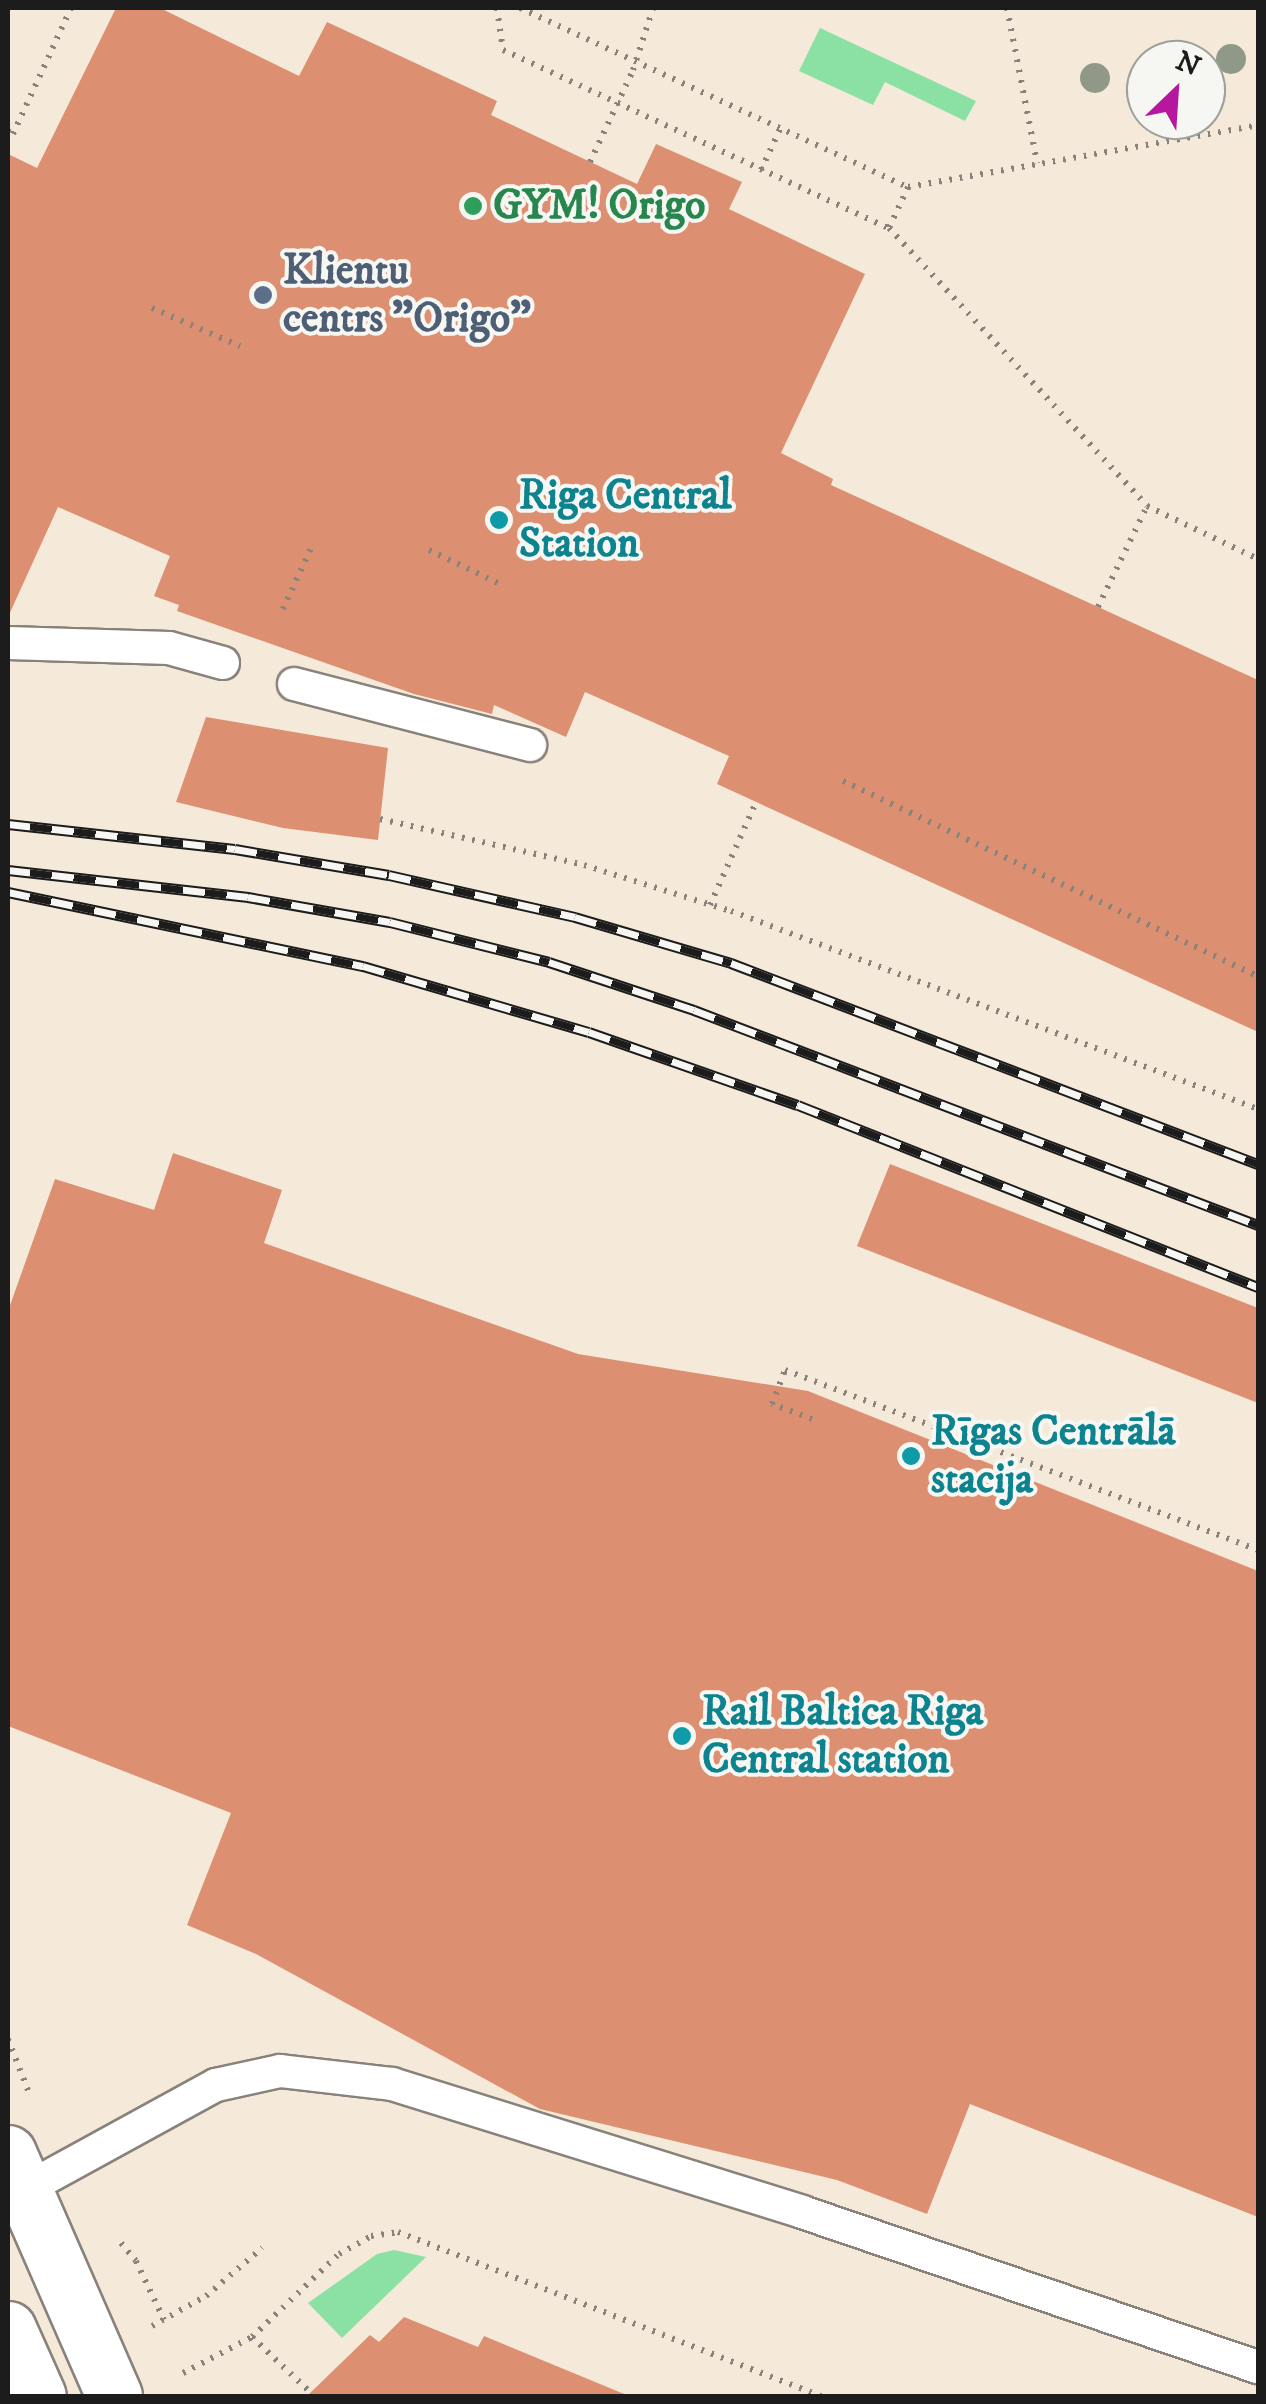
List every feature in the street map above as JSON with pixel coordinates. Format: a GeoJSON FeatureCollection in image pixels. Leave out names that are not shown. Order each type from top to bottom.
{"type":"FeatureCollection","features":[{"type":"Feature","properties":{"kind":"street"},"geometry":{"type":"LineString","coordinates":[[16,2171],[114,2396]]}},
{"type":"Feature","properties":{"kind":"street"},"geometry":{"type":"LineString","coordinates":[[8,2329],[38,2396]]}},
{"type":"Feature","properties":{"kind":"lane"},"geometry":{"type":"LineString","coordinates":[[8,643],[169,648],[223,663]]}},
{"type":"Feature","properties":{"kind":"lane"},"geometry":{"type":"LineString","coordinates":[[294,684],[530,745]]}},
{"type":"Feature","properties":{"kind":"lane"},"geometry":{"type":"LineString","coordinates":[[16,2171],[216,2085],[280,2071],[392,2084],[802,2212],[1258,2368]]}},
{"type":"Feature","properties":{"kind":"path"},"geometry":{"type":"LineString","coordinates":[[8,131],[13,134],[71,8]]}},
{"type":"Feature","properties":{"kind":"path"},"geometry":{"type":"LineString","coordinates":[[497,8],[503,50],[889,228],[1147,506],[1258,559]]}},
{"type":"Feature","properties":{"kind":"path"},"geometry":{"type":"LineString","coordinates":[[520,8],[908,187],[1258,125]]}},
{"type":"Feature","properties":{"kind":"path"},"geometry":{"type":"LineString","coordinates":[[590,162],[636,63],[653,8]]}},
{"type":"Feature","properties":{"kind":"path"},"geometry":{"type":"LineString","coordinates":[[1007,8],[1037,164]]}},
{"type":"Feature","properties":{"kind":"path"},"geometry":{"type":"LineString","coordinates":[[761,170],[780,129]]}},
{"type":"Feature","properties":{"kind":"path"},"geometry":{"type":"LineString","coordinates":[[889,228],[908,187]]}},
{"type":"Feature","properties":{"kind":"path"},"geometry":{"type":"LineString","coordinates":[[152,308],[240,346]]}},
{"type":"Feature","properties":{"kind":"path"},"geometry":{"type":"LineString","coordinates":[[1098,607],[1147,506]]}},
{"type":"Feature","properties":{"kind":"path"},"geometry":{"type":"LineString","coordinates":[[283,609],[312,546]]}},
{"type":"Feature","properties":{"kind":"path"},"geometry":{"type":"LineString","coordinates":[[429,550],[498,584]]}},
{"type":"Feature","properties":{"kind":"path"},"geometry":{"type":"LineString","coordinates":[[843,782],[1258,976]]}},
{"type":"Feature","properties":{"kind":"path"},"geometry":{"type":"LineString","coordinates":[[710,905],[756,802]]}},
{"type":"Feature","properties":{"kind":"path"},"geometry":{"type":"LineString","coordinates":[[380,819],[584,866],[710,905],[1258,1109]]}},
{"type":"Feature","properties":{"kind":"path"},"geometry":{"type":"LineString","coordinates":[[812,1420],[772,1404],[785,1370],[1258,1550]]}},
{"type":"Feature","properties":{"kind":"path"},"geometry":{"type":"LineString","coordinates":[[183,2373],[252,2337],[339,2254],[370,2236],[398,2232],[821,2396]]}},
{"type":"Feature","properties":{"kind":"path"},"geometry":{"type":"LineString","coordinates":[[252,2337],[312,2392]]}},
{"type":"Feature","properties":{"kind":"green space"},"geometry":{"type":"Polygon","coordinates":[[[820,28],[976,101],[965,121],[885,82],[873,105],[799,71],[820,28]]]}},
{"type":"Feature","properties":{"kind":"green space"},"geometry":{"type":"Polygon","coordinates":[[[394,2250],[426,2257],[342,2338],[308,2303],[377,2254],[394,2250]]]}},
{"type":"Feature","properties":{"kind":"building","name":"Riga Central Station"},"geometry":{"type":"Polygon","coordinates":[[[116,8],[160,8],[299,76],[327,22],[497,101],[491,115],[637,184],[656,144],[742,182],[729,209],[865,274],[781,453],[833,479],[831,485],[1258,680],[1258,1032],[717,784],[729,756],[585,692],[566,737],[494,705],[492,714],[414,694],[177,611],[179,605],[154,596],[170,556],[58,507],[8,617],[8,154],[37,168],[116,8]]]}},
{"type":"Feature","properties":{"kind":"building"},"geometry":{"type":"Polygon","coordinates":[[[206,717],[388,748],[378,840],[283,828],[176,802],[206,717]]]}},
{"type":"Feature","properties":{"kind":"building"},"geometry":{"type":"Polygon","coordinates":[[[173,1153],[282,1190],[264,1243],[578,1354],[808,1391],[1258,1571],[1258,2217],[970,2104],[927,2214],[837,2180],[540,2109],[256,1954],[187,1925],[231,1813],[8,1726],[8,1311],[55,1179],[154,1210],[173,1153]]]}},
{"type":"Feature","properties":{"kind":"building"},"geometry":{"type":"Polygon","coordinates":[[[890,1164],[1258,1308],[1258,1403],[857,1246],[890,1164]]]}},
{"type":"Feature","properties":{"kind":"building"},"geometry":{"type":"Polygon","coordinates":[[[404,2317],[478,2347],[484,2336],[629,2396],[307,2396],[370,2335],[379,2342],[404,2317]]]}},
{"type":"Feature","properties":{"kind":"railway"},"geometry":{"type":"LineString","coordinates":[[8,824],[235,849],[389,875],[575,917],[731,963],[1258,1164]]}},
{"type":"Feature","properties":{"kind":"railway"},"geometry":{"type":"LineString","coordinates":[[8,870],[248,897],[390,922],[549,962],[694,1010],[1258,1225]]}},
{"type":"Feature","properties":{"kind":"railway"},"geometry":{"type":"LineString","coordinates":[[8,892],[363,966],[589,1032],[798,1105],[1258,1287]]}},
{"type":"Feature","properties":{"kind":"place","name":"GYM! Origo"},"geometry":{"type":"Point","coordinates":[473,206]}},
{"type":"Feature","properties":{"kind":"place","name":"Klientu centrs \"Origo\""},"geometry":{"type":"Point","coordinates":[263,295]}},
{"type":"Feature","properties":{"kind":"place","name":"Riga Central Station"},"geometry":{"type":"Point","coordinates":[499,520]}},
{"type":"Feature","properties":{"kind":"place","name":"Rīgas Centrālā stacija"},"geometry":{"type":"Point","coordinates":[911,1456]}},
{"type":"Feature","properties":{"kind":"place","name":"Rail Baltica Riga Central station"},"geometry":{"type":"Point","coordinates":[682,1736]}}]}
